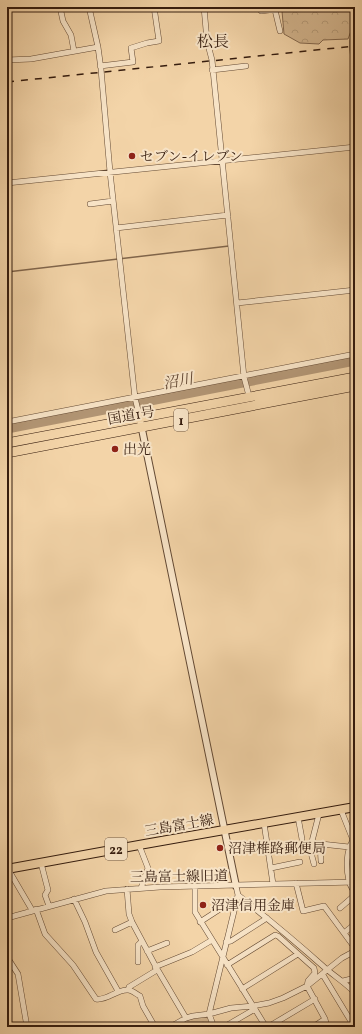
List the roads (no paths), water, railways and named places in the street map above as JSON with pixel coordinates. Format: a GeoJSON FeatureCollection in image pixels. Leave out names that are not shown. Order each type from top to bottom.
{"type":"FeatureCollection","features":[{"type":"Feature","properties":{"kind":"highway","name":"国道1号"},"geometry":{"type":"LineString","coordinates":[[7,443],[139,413],[248,393],[355,377]]}},
{"type":"Feature","properties":{"kind":"highway","name":"国道1号"},"geometry":{"type":"LineString","coordinates":[[7,453],[355,386]]}},
{"type":"Feature","properties":{"kind":"main road","name":"三島富士線"},"geometry":{"type":"LineString","coordinates":[[8,869],[355,807]]}},
{"type":"Feature","properties":{"kind":"street"},"geometry":{"type":"LineString","coordinates":[[60,7],[62,20],[71,35],[74,52]]}},
{"type":"Feature","properties":{"kind":"street"},"geometry":{"type":"LineString","coordinates":[[89,7],[98,47],[113,201],[135,397],[236,886],[237,897],[209,1014],[214,1027]]}},
{"type":"Feature","properties":{"kind":"street"},"geometry":{"type":"LineString","coordinates":[[100,66],[133,62],[131,48],[159,41],[154,7]]}},
{"type":"Feature","properties":{"kind":"street"},"geometry":{"type":"LineString","coordinates":[[204,7],[207,41],[212,60],[244,376],[248,393]]}},
{"type":"Feature","properties":{"kind":"street"},"geometry":{"type":"LineString","coordinates":[[259,7],[260,11],[294,7]]}},
{"type":"Feature","properties":{"kind":"street"},"geometry":{"type":"LineString","coordinates":[[352,7],[354,32],[352,44],[355,76]]}},
{"type":"Feature","properties":{"kind":"street"},"geometry":{"type":"LineString","coordinates":[[275,10],[280,31]]}},
{"type":"Feature","properties":{"kind":"street"},"geometry":{"type":"LineString","coordinates":[[7,60],[31,59],[98,47]]}},
{"type":"Feature","properties":{"kind":"street"},"geometry":{"type":"LineString","coordinates":[[212,70],[246,66]]}},
{"type":"Feature","properties":{"kind":"street"},"geometry":{"type":"LineString","coordinates":[[7,184],[355,147]]}},
{"type":"Feature","properties":{"kind":"street"},"geometry":{"type":"LineString","coordinates":[[90,204],[113,201]]}},
{"type":"Feature","properties":{"kind":"street"},"geometry":{"type":"LineString","coordinates":[[116,228],[228,215]]}},
{"type":"Feature","properties":{"kind":"street"},"geometry":{"type":"LineString","coordinates":[[237,303],[355,290]]}},
{"type":"Feature","properties":{"kind":"street"},"geometry":{"type":"LineString","coordinates":[[7,422],[355,354]]}},
{"type":"Feature","properties":{"kind":"street"},"geometry":{"type":"LineString","coordinates":[[340,908],[355,894],[349,882],[348,858],[349,847],[354,839],[342,810]]}},
{"type":"Feature","properties":{"kind":"street"},"geometry":{"type":"LineString","coordinates":[[314,864],[310,849],[319,814]]}},
{"type":"Feature","properties":{"kind":"street"},"geometry":{"type":"LineString","coordinates":[[298,817],[302,839]]}},
{"type":"Feature","properties":{"kind":"street"},"geometry":{"type":"LineString","coordinates":[[264,823],[273,884]]}},
{"type":"Feature","properties":{"kind":"street"},"geometry":{"type":"LineString","coordinates":[[312,843],[349,847]]}},
{"type":"Feature","properties":{"kind":"street"},"geometry":{"type":"LineString","coordinates":[[320,844],[321,861]]}},
{"type":"Feature","properties":{"kind":"street"},"geometry":{"type":"LineString","coordinates":[[139,845],[148,868],[141,888]]}},
{"type":"Feature","properties":{"kind":"street"},"geometry":{"type":"LineString","coordinates":[[271,868],[300,862]]}},
{"type":"Feature","properties":{"kind":"street"},"geometry":{"type":"LineString","coordinates":[[41,864],[48,890],[45,896],[49,906]]}},
{"type":"Feature","properties":{"kind":"street"},"geometry":{"type":"LineString","coordinates":[[8,869],[34,910],[45,934],[72,965],[96,999],[100,1000],[118,991],[128,990],[141,997],[143,1006],[155,1027]]}},
{"type":"Feature","properties":{"kind":"street","name":"三島富士線旧道"},"geometry":{"type":"LineString","coordinates":[[7,918],[97,892],[141,888],[355,882]]}},
{"type":"Feature","properties":{"kind":"street"},"geometry":{"type":"LineString","coordinates":[[170,1027],[186,1018],[231,1008],[254,1007],[283,998],[307,986],[355,949],[324,906],[303,911],[296,883]]}},
{"type":"Feature","properties":{"kind":"street"},"geometry":{"type":"LineString","coordinates":[[195,887],[194,912],[267,1027],[314,999]]}},
{"type":"Feature","properties":{"kind":"street"},"geometry":{"type":"LineString","coordinates":[[127,889],[129,914],[132,922],[156,969],[186,1018]]}},
{"type":"Feature","properties":{"kind":"street"},"geometry":{"type":"LineString","coordinates":[[237,897],[267,918],[343,981],[355,993]]}},
{"type":"Feature","properties":{"kind":"street"},"geometry":{"type":"LineString","coordinates":[[200,922],[237,897]]}},
{"type":"Feature","properties":{"kind":"street"},"geometry":{"type":"LineString","coordinates":[[74,899],[85,922],[96,952],[118,991]]}},
{"type":"Feature","properties":{"kind":"street"},"geometry":{"type":"LineString","coordinates":[[226,942],[267,918]]}},
{"type":"Feature","properties":{"kind":"street"},"geometry":{"type":"LineString","coordinates":[[115,930],[132,922]]}},
{"type":"Feature","properties":{"kind":"street"},"geometry":{"type":"LineString","coordinates":[[344,933],[355,924]]}},
{"type":"Feature","properties":{"kind":"street"},"geometry":{"type":"LineString","coordinates":[[227,965],[275,935],[314,968],[316,973],[308,982],[307,986]]}},
{"type":"Feature","properties":{"kind":"street"},"geometry":{"type":"LineString","coordinates":[[128,990],[156,969],[192,952],[212,940]]}},
{"type":"Feature","properties":{"kind":"street"},"geometry":{"type":"LineString","coordinates":[[138,962],[138,945],[142,942]]}},
{"type":"Feature","properties":{"kind":"street"},"geometry":{"type":"LineString","coordinates":[[147,951],[167,943]]}},
{"type":"Feature","properties":{"kind":"street"},"geometry":{"type":"LineString","coordinates":[[242,988],[298,954]]}},
{"type":"Feature","properties":{"kind":"street"},"geometry":{"type":"LineString","coordinates":[[7,957],[18,974],[27,1027]]}},
{"type":"Feature","properties":{"kind":"street"},"geometry":{"type":"LineString","coordinates":[[323,975],[354,1023],[347,1027]]}},
{"type":"Feature","properties":{"kind":"street"},"geometry":{"type":"LineString","coordinates":[[343,981],[355,978]]}},
{"type":"Feature","properties":{"kind":"street"},"geometry":{"type":"LineString","coordinates":[[307,986],[325,1019],[327,1027]]}},
{"type":"Feature","properties":{"kind":"street"},"geometry":{"type":"LineString","coordinates":[[141,997],[146,994]]}},
{"type":"Feature","properties":{"kind":"street"},"geometry":{"type":"LineString","coordinates":[[224,1027],[254,1007]]}},
{"type":"Feature","properties":{"kind":"street"},"geometry":{"type":"LineString","coordinates":[[313,1027],[325,1019]]}},
{"type":"Feature","properties":{"kind":"waterway"},"geometry":{"type":"LineString","coordinates":[[7,272],[229,246]]}},
{"type":"Feature","properties":{"kind":"waterway","name":"沼川"},"geometry":{"type":"LineString","coordinates":[[7,429],[355,361]]}},
{"type":"Feature","properties":{"kind":"railway"},"geometry":{"type":"LineString","coordinates":[[7,82],[355,46]]}},
{"type":"Feature","properties":{"kind":"place","name":"セブン-イレブン"},"geometry":{"type":"Point","coordinates":[132,156]}},
{"type":"Feature","properties":{"kind":"place","name":"出光"},"geometry":{"type":"Point","coordinates":[115,449]}},
{"type":"Feature","properties":{"kind":"place","name":"沼津椎路郵便局"},"geometry":{"type":"Point","coordinates":[220,848]}},
{"type":"Feature","properties":{"kind":"place","name":"沼津信用金庫"},"geometry":{"type":"Point","coordinates":[203,905]}},
{"type":"Feature","properties":{"kind":"district","name":"松長"},"geometry":{"type":"Point","coordinates":[213,41]}}]}
